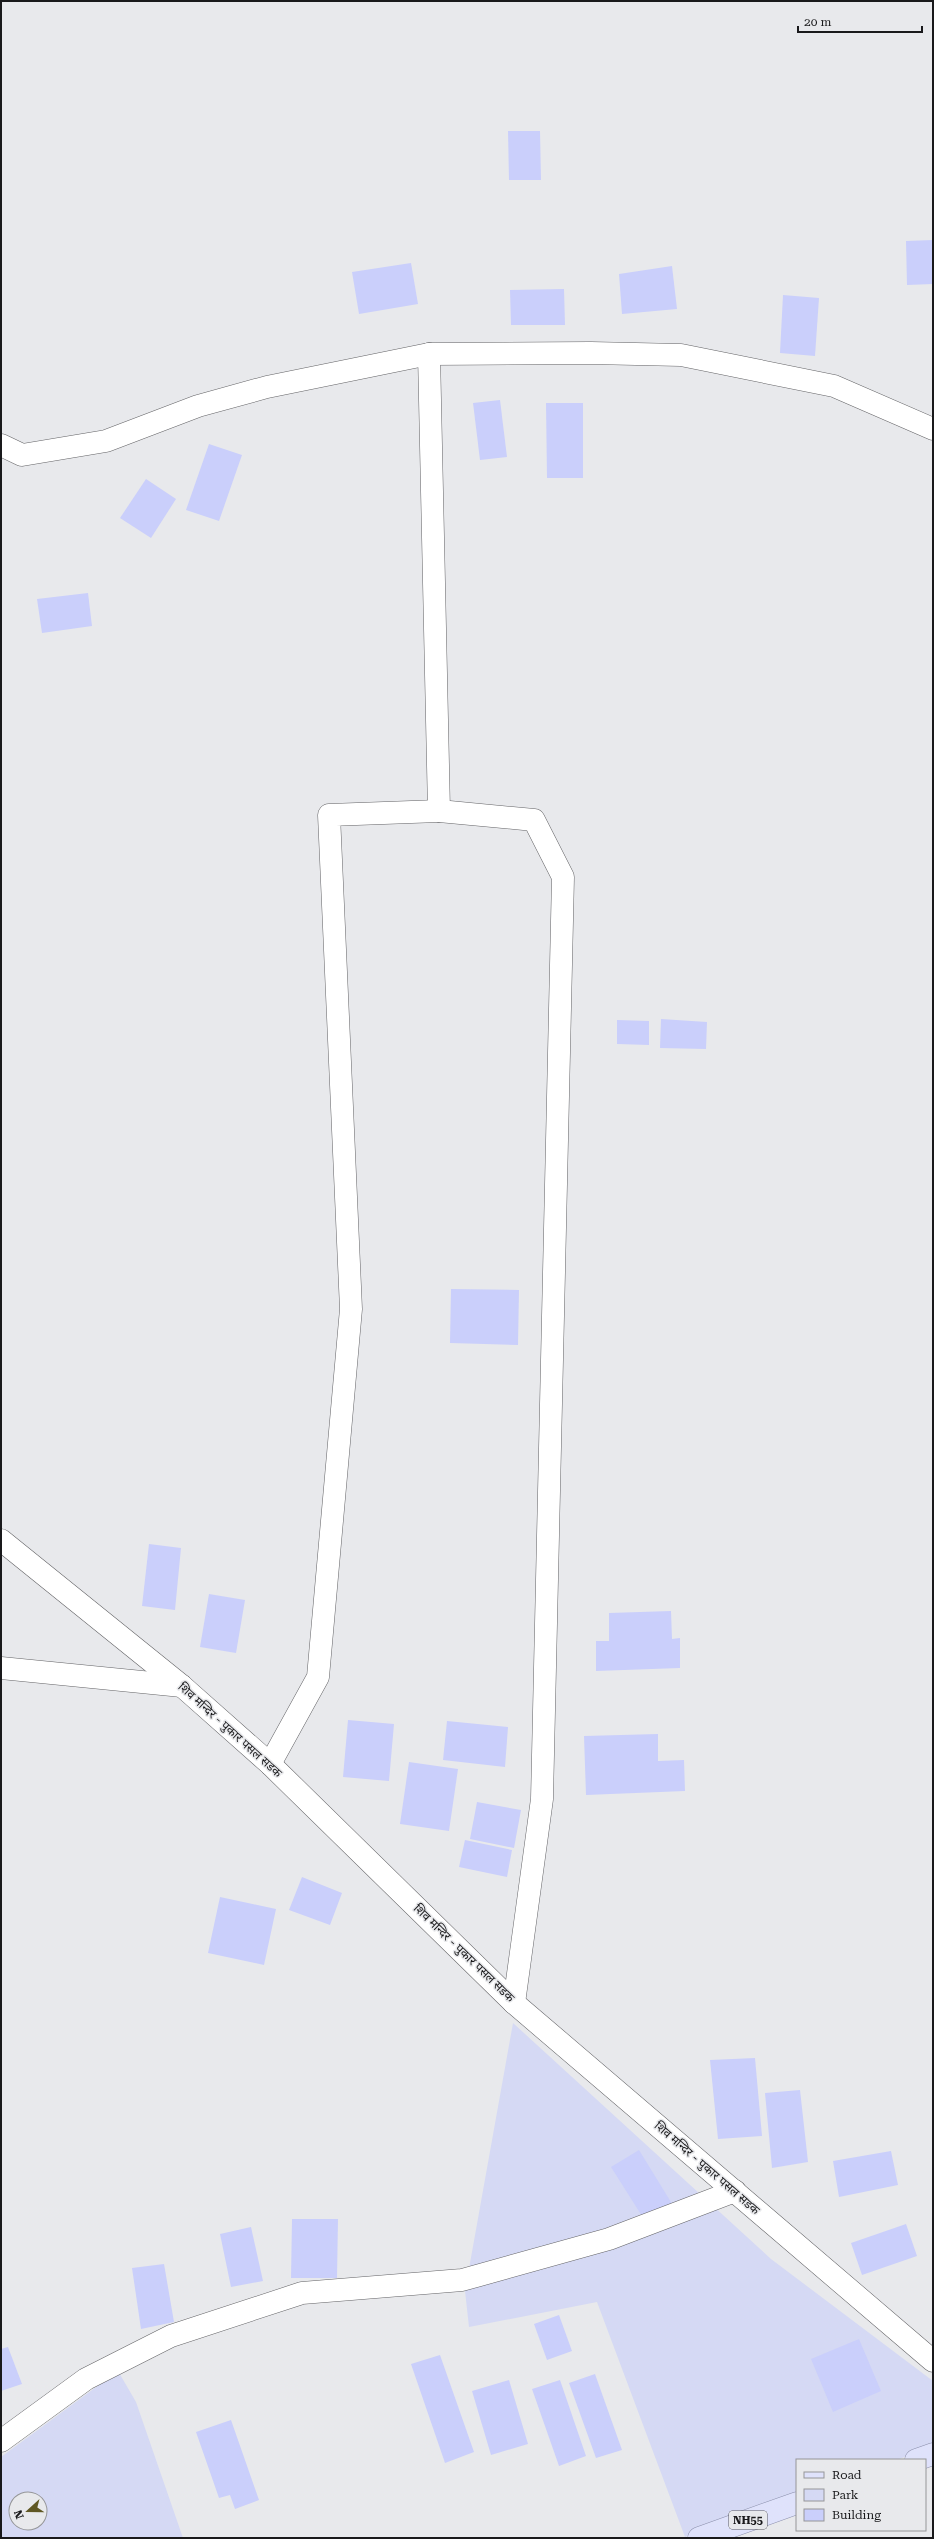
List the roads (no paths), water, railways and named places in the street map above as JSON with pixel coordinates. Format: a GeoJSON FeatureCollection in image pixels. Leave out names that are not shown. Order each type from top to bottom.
{"type":"FeatureCollection","features":[{"type":"Feature","properties":{"kind":"main road"},"geometry":{"type":"LineString","coordinates":[[919,2459],[933,2454]]}},
{"type":"Feature","properties":{"kind":"main road","name":"NH55"},"geometry":{"type":"LineString","coordinates":[[699,2538],[796,2503]]}},
{"type":"Feature","properties":{"kind":"street"},"geometry":{"type":"LineString","coordinates":[[1,445],[22,455],[106,441],[198,406],[267,387],[430,354],[591,353],[681,355],[834,386],[933,428]]}},
{"type":"Feature","properties":{"kind":"street"},"geometry":{"type":"LineString","coordinates":[[430,354],[439,811]]}},
{"type":"Feature","properties":{"kind":"street"},"geometry":{"type":"LineString","coordinates":[[270,1764],[318,1677],[351,1309],[329,815],[439,811],[534,820],[563,877],[542,1799],[514,2003]]}},
{"type":"Feature","properties":{"kind":"street","name":"शिव मन्दिर - पुकार पसल सडक"},"geometry":{"type":"LineString","coordinates":[[1,1540],[182,1686],[270,1764],[514,2003],[933,2361]]}},
{"type":"Feature","properties":{"kind":"street"},"geometry":{"type":"LineString","coordinates":[[1,1668],[182,1686]]}},
{"type":"Feature","properties":{"kind":"street"},"geometry":{"type":"LineString","coordinates":[[1,2441],[86,2379],[171,2336],[302,2292],[462,2280],[609,2239],[735,2191]]}}]}
